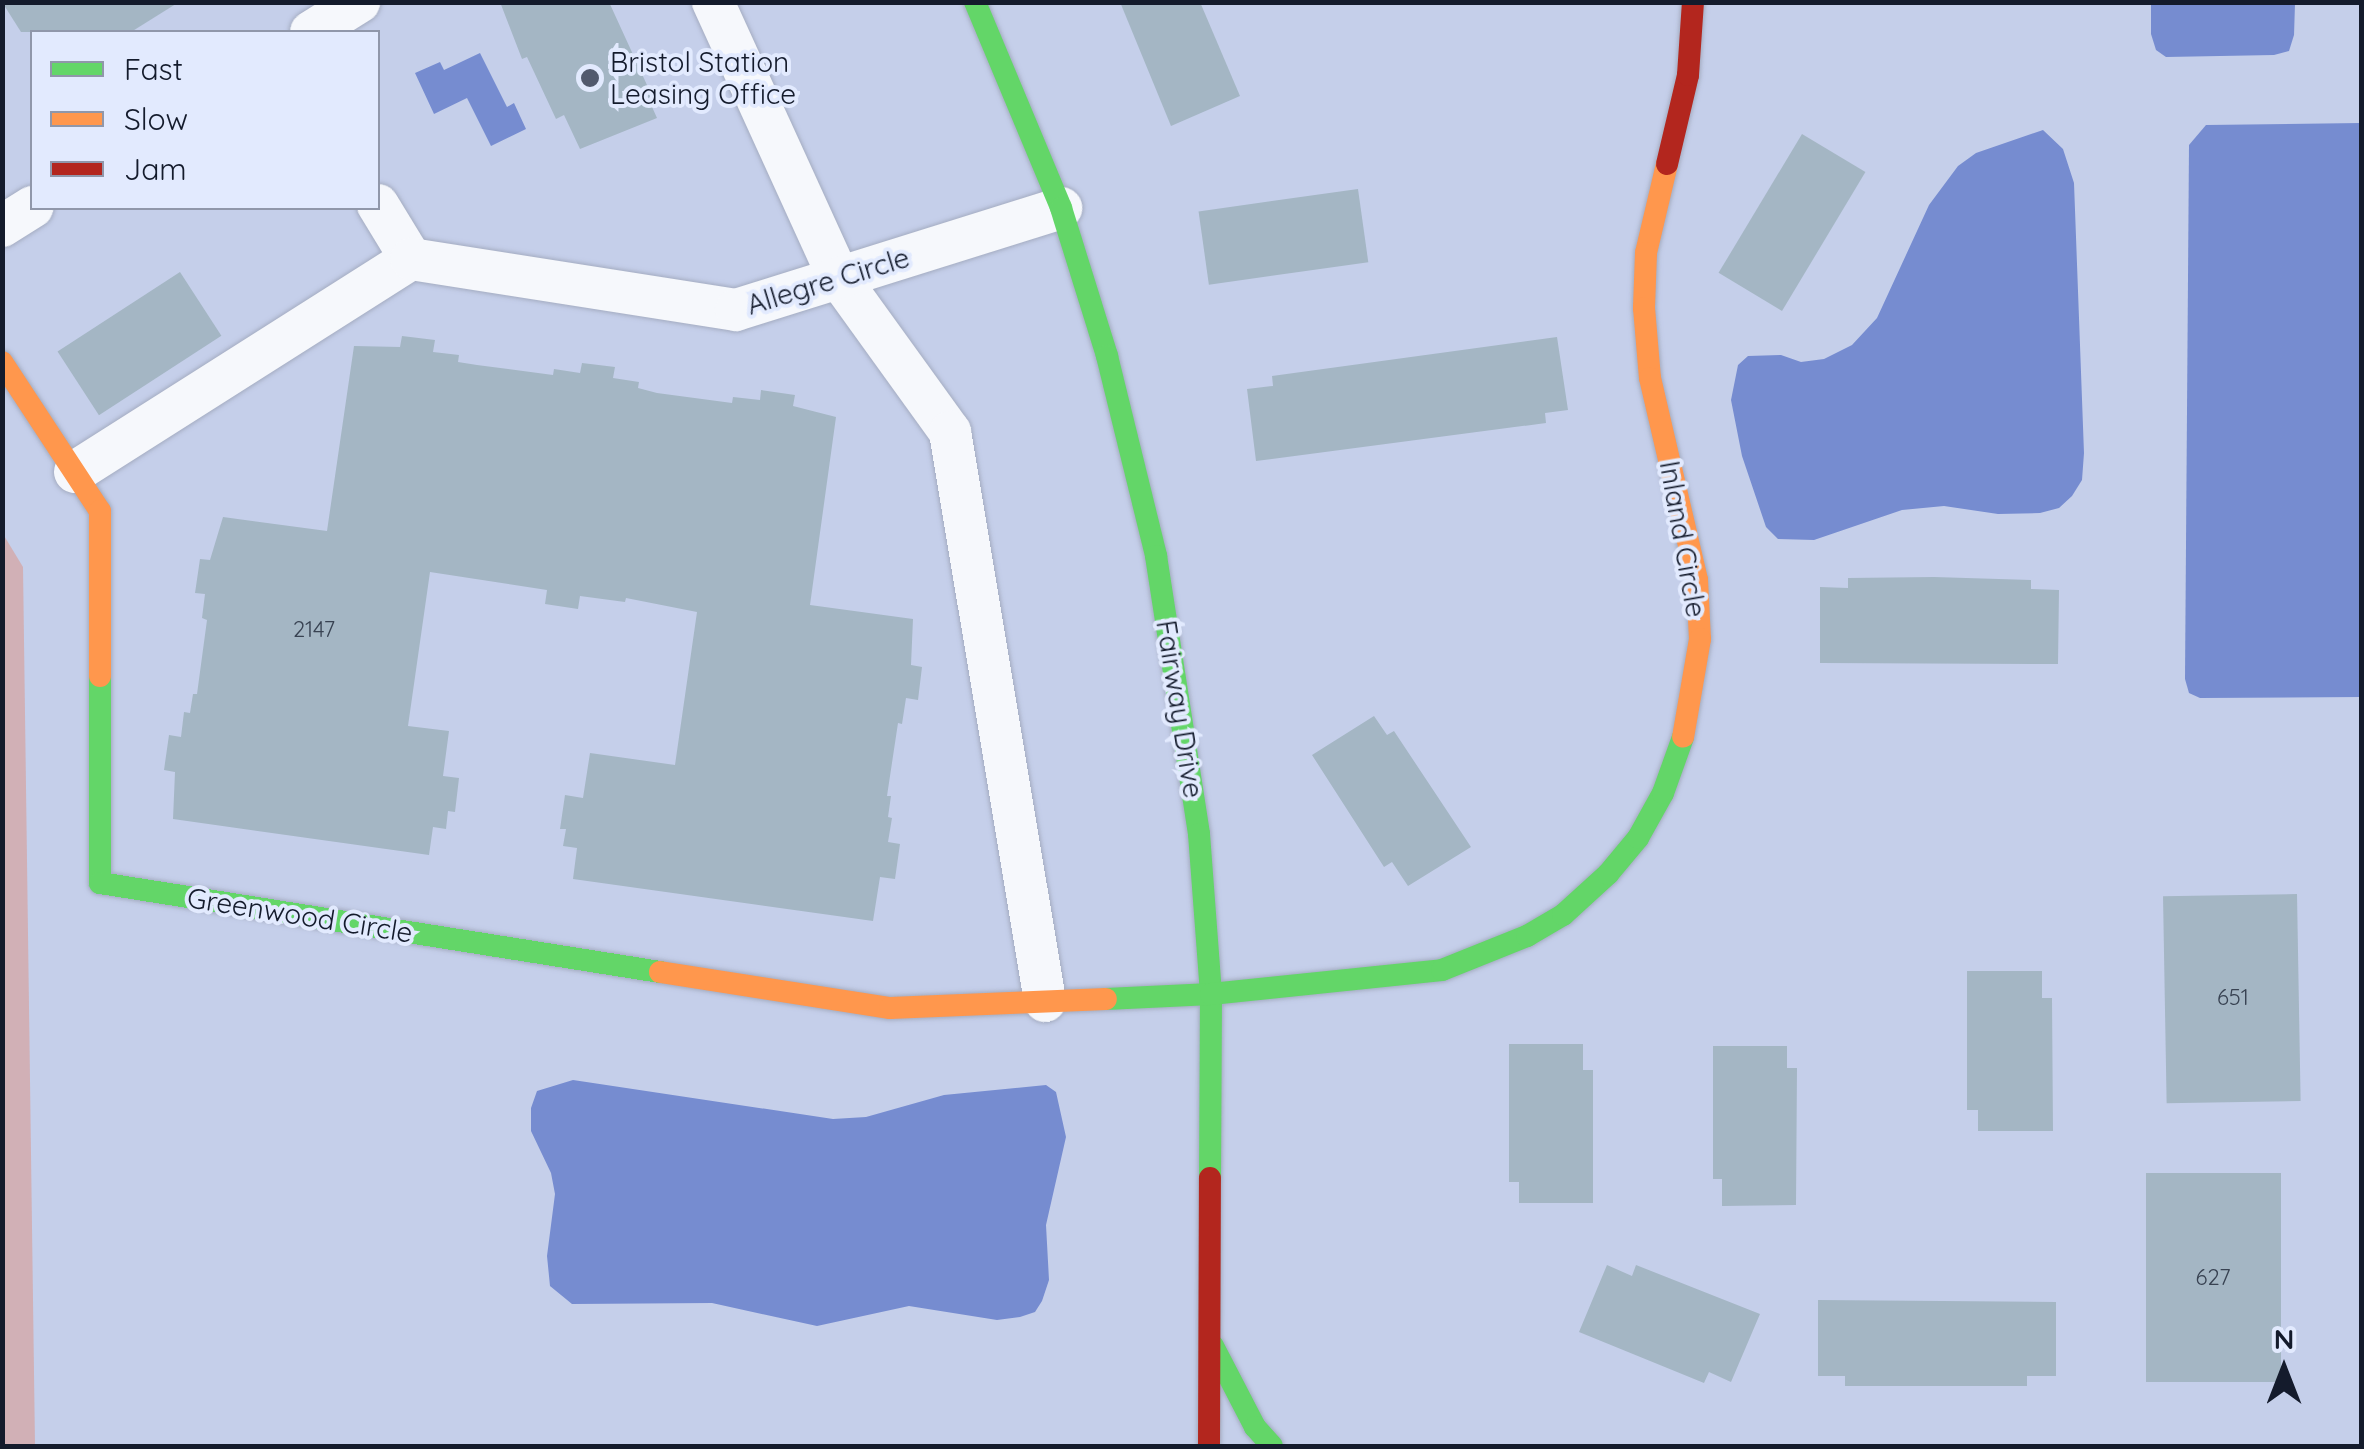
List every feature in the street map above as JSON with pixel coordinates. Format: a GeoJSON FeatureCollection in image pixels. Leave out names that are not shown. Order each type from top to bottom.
{"type":"FeatureCollection","features":[{"type":"Feature","properties":{"kind":"street"},"geometry":{"type":"LineString","coordinates":[[314,30],[359,2]]}},
{"type":"Feature","properties":{"kind":"street"},"geometry":{"type":"LineString","coordinates":[[714,2],[839,278],[950,432],[1045,1001]]}},
{"type":"Feature","properties":{"kind":"street","name":"Fairway Drive"},"geometry":{"type":"LineString","coordinates":[[975,2],[1061,208],[1107,356],[1156,556],[1199,834],[1211,994],[1209,1446]]}},
{"type":"Feature","properties":{"kind":"street","name":"Inland Circle"},"geometry":{"type":"LineString","coordinates":[[1211,994],[1442,970],[1484,956],[1563,915],[1638,838],[1664,793],[1695,696],[1700,638],[1696,580],[1650,378],[1644,308],[1646,253],[1693,44],[1694,2]]}},
{"type":"Feature","properties":{"kind":"street"},"geometry":{"type":"LineString","coordinates":[[2,226],[30,208]]}},
{"type":"Feature","properties":{"kind":"street"},"geometry":{"type":"LineString","coordinates":[[75,472],[411,259],[380,208]]}},
{"type":"Feature","properties":{"kind":"street","name":"Allegre Circle"},"geometry":{"type":"LineString","coordinates":[[411,259],[736,310],[1061,208]]}},
{"type":"Feature","properties":{"kind":"street","name":"Greenwood Circle"},"geometry":{"type":"LineString","coordinates":[[2,362],[100,511],[100,883],[890,1008],[1211,994]]}},
{"type":"Feature","properties":{"kind":"street"},"geometry":{"type":"LineString","coordinates":[[1210,1340],[1255,1427],[1272,1446]]}},
{"type":"Feature","properties":{"kind":"shaded area"},"geometry":{"type":"Polygon","coordinates":[[[3,534],[23,567],[35,1446],[2,1446],[3,534]]]}},
{"type":"Feature","properties":{"kind":"water"},"geometry":{"type":"Polygon","coordinates":[[[2151,3],[2295,3],[2294,35],[2289,51],[2274,55],[2166,57],[2156,50],[2151,34],[2151,3]]]}},
{"type":"Feature","properties":{"kind":"water"},"geometry":{"type":"Polygon","coordinates":[[[480,53],[507,107],[514,103],[526,129],[491,146],[467,98],[434,114],[415,73],[440,62],[444,70],[480,53]]]}},
{"type":"Feature","properties":{"kind":"water"},"geometry":{"type":"Polygon","coordinates":[[[2361,123],[2361,697],[2200,698],[2189,693],[2185,679],[2189,145],[2206,125],[2361,123]]]}},
{"type":"Feature","properties":{"kind":"water"},"geometry":{"type":"Polygon","coordinates":[[[2043,130],[2063,149],[2074,183],[2084,453],[2082,480],[2072,496],[2059,508],[2040,513],[1998,514],[1944,506],[1902,510],[1814,540],[1778,539],[1766,527],[1742,456],[1731,400],[1738,365],[1748,356],[1781,355],[1801,362],[1824,359],[1852,345],[1877,318],[1929,205],[1958,166],[1976,153],[2043,130]]]}},
{"type":"Feature","properties":{"kind":"water"},"geometry":{"type":"Polygon","coordinates":[[[573,1080],[833,1119],[866,1117],[944,1095],[1046,1085],[1056,1092],[1066,1137],[1046,1225],[1049,1280],[1042,1301],[1035,1312],[997,1320],[909,1306],[817,1326],[712,1303],[572,1304],[550,1286],[547,1256],[555,1194],[551,1173],[531,1131],[531,1108],[537,1091],[573,1080]]]}},
{"type":"Feature","properties":{"kind":"building"},"geometry":{"type":"Polygon","coordinates":[[[2,2],[179,2],[134,30],[21,32],[2,2]]]}},
{"type":"Feature","properties":{"kind":"building","name":"Bristol Station Leasing Office"},"geometry":{"type":"Polygon","coordinates":[[[500,2],[609,2],[652,96],[648,98],[657,118],[580,149],[564,115],[556,119],[527,57],[522,59],[500,2]]]}},
{"type":"Feature","properties":{"kind":"building"},"geometry":{"type":"Polygon","coordinates":[[[1120,2],[1200,2],[1240,96],[1171,126],[1120,2]]]}},
{"type":"Feature","properties":{"kind":"building"},"geometry":{"type":"Polygon","coordinates":[[[1802,134],[1865,172],[1782,311],[1719,273],[1802,134]]]}},
{"type":"Feature","properties":{"kind":"building"},"geometry":{"type":"Polygon","coordinates":[[[1358,189],[1368,262],[1209,285],[1199,211],[1358,189]]]}},
{"type":"Feature","properties":{"kind":"building"},"geometry":{"type":"Polygon","coordinates":[[[180,272],[221,336],[99,415],[58,352],[180,272]]]}},
{"type":"Feature","properties":{"kind":"building"},"geometry":{"type":"Polygon","coordinates":[[[402,336],[435,340],[433,352],[459,355],[458,362],[553,375],[554,369],[580,373],[582,363],[615,367],[613,378],[639,382],[638,388],[657,393],[732,403],[733,397],[760,400],[761,390],[795,395],[793,406],[836,417],[810,605],[913,619],[911,665],[922,667],[918,700],[906,698],[902,724],[898,723],[887,796],[891,796],[888,817],[892,818],[888,842],[900,844],[895,879],[880,877],[873,921],[573,879],[577,848],[563,846],[566,829],[560,829],[565,795],[583,798],[590,753],[675,765],[697,612],[626,598],[625,602],[580,596],[578,609],[545,604],[547,590],[430,572],[408,726],[449,731],[443,776],[459,778],[455,812],[448,811],[446,829],[433,827],[429,855],[173,819],[175,772],[164,770],[169,735],[181,737],[184,712],[190,713],[193,694],[197,694],[207,620],[202,618],[205,594],[195,593],[200,559],[210,560],[223,517],[327,531],[354,346],[400,347],[402,336]]]}},
{"type":"Feature","properties":{"kind":"building"},"geometry":{"type":"Polygon","coordinates":[[[1557,337],[1568,410],[1545,413],[1546,423],[1256,461],[1247,389],[1273,386],[1272,376],[1557,337]]]}},
{"type":"Feature","properties":{"kind":"building"},"geometry":{"type":"Polygon","coordinates":[[[1848,578],[2031,580],[2031,589],[2059,590],[2058,664],[1820,663],[1820,587],[1848,588],[1848,578]]]}},
{"type":"Feature","properties":{"kind":"building"},"geometry":{"type":"Polygon","coordinates":[[[1374,716],[1387,735],[1394,731],[1471,847],[1408,886],[1392,862],[1384,867],[1312,755],[1374,716]]]}},
{"type":"Feature","properties":{"kind":"building"},"geometry":{"type":"Polygon","coordinates":[[[2297,894],[2301,1101],[2167,1103],[2163,896],[2297,894]]]}},
{"type":"Feature","properties":{"kind":"building"},"geometry":{"type":"Polygon","coordinates":[[[1967,971],[2042,971],[2042,998],[2052,998],[2053,1131],[1978,1131],[1978,1110],[1967,1110],[1967,971]]]}},
{"type":"Feature","properties":{"kind":"building"},"geometry":{"type":"Polygon","coordinates":[[[1509,1044],[1583,1044],[1583,1070],[1593,1070],[1593,1203],[1519,1203],[1519,1182],[1509,1182],[1509,1044]]]}},
{"type":"Feature","properties":{"kind":"building"},"geometry":{"type":"Polygon","coordinates":[[[1713,1046],[1787,1046],[1787,1068],[1797,1068],[1796,1205],[1722,1206],[1722,1179],[1713,1179],[1713,1046]]]}},
{"type":"Feature","properties":{"kind":"building"},"geometry":{"type":"Polygon","coordinates":[[[2146,1173],[2281,1173],[2281,1382],[2146,1382],[2146,1173]]]}},
{"type":"Feature","properties":{"kind":"building"},"geometry":{"type":"Polygon","coordinates":[[[1607,1265],[1632,1276],[1636,1265],[1760,1314],[1731,1382],[1709,1372],[1704,1383],[1579,1332],[1607,1265]]]}},
{"type":"Feature","properties":{"kind":"building"},"geometry":{"type":"Polygon","coordinates":[[[1818,1300],[2056,1302],[2056,1376],[2027,1376],[2027,1386],[1845,1386],[1845,1376],[1818,1376],[1818,1300]]]}},
{"type":"Feature","properties":{"kind":"traffic: fast"},"geometry":{"type":"LineString","coordinates":[[975,2],[1061,208],[1107,356],[1156,556],[1199,834],[1211,994],[1210,1178]]}},
{"type":"Feature","properties":{"kind":"traffic: fast"},"geometry":{"type":"LineString","coordinates":[[100,676],[100,883],[660,972]]}},
{"type":"Feature","properties":{"kind":"traffic: fast"},"geometry":{"type":"LineString","coordinates":[[1106,999],[1211,994],[1442,970],[1527,936],[1563,915],[1608,874],[1638,838],[1663,793],[1683,737]]}},
{"type":"Feature","properties":{"kind":"traffic: fast"},"geometry":{"type":"LineString","coordinates":[[1213,1346],[1255,1427],[1272,1446]]}},
{"type":"Feature","properties":{"kind":"traffic: slow"},"geometry":{"type":"LineString","coordinates":[[1667,164],[1646,253],[1644,308],[1650,378],[1697,580],[1700,639],[1683,737]]}},
{"type":"Feature","properties":{"kind":"traffic: slow"},"geometry":{"type":"LineString","coordinates":[[2,362],[100,511],[100,676]]}},
{"type":"Feature","properties":{"kind":"traffic: slow"},"geometry":{"type":"LineString","coordinates":[[660,972],[890,1008],[1106,999]]}},
{"type":"Feature","properties":{"kind":"traffic: jam"},"geometry":{"type":"LineString","coordinates":[[1667,164],[1688,75],[1693,2]]}},
{"type":"Feature","properties":{"kind":"traffic: jam"},"geometry":{"type":"LineString","coordinates":[[1209,1446],[1210,1178]]}},
{"type":"Feature","properties":{"kind":"place","name":"Bristol Station Leasing Office"},"geometry":{"type":"Point","coordinates":[590,78]}}]}
